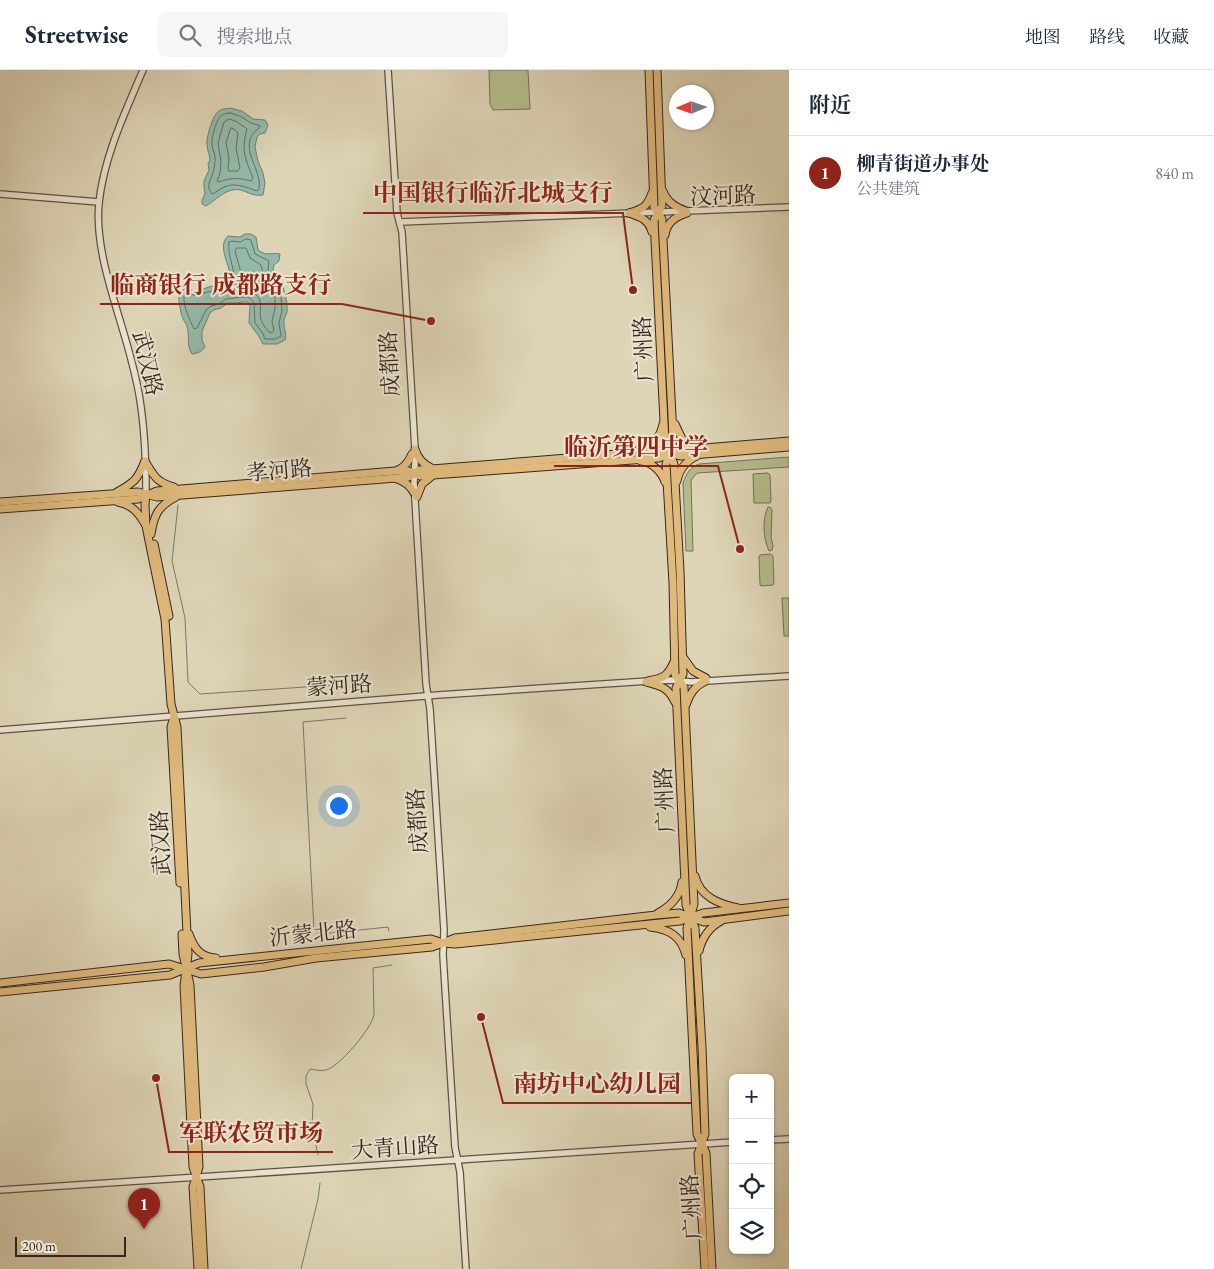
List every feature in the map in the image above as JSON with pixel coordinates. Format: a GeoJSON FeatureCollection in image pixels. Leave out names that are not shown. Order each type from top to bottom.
{"type":"FeatureCollection","features":[{"type":"Feature","properties":{"kind":"main road","name":"广州路"},"geometry":{"type":"LineString","coordinates":[[649,70],[654,207],[662,219],[660,245],[668,417],[673,441],[666,464],[671,490],[683,657],[683,674],[676,688],[694,904],[691,917],[695,928],[694,972],[702,1047],[704,1134],[698,1154],[705,1269]]}},
{"type":"Feature","properties":{"kind":"main road","name":"广州路"},"geometry":{"type":"LineString","coordinates":[[657,70],[662,206],[658,213]]}},
{"type":"Feature","properties":{"kind":"main road"},"geometry":{"type":"LineString","coordinates":[[661,187],[665,197],[671,204],[686,212]]}},
{"type":"Feature","properties":{"kind":"main road"},"geometry":{"type":"LineString","coordinates":[[629,214],[640,210],[646,205],[653,190]]}},
{"type":"Feature","properties":{"kind":"main road"},"geometry":{"type":"LineString","coordinates":[[660,245],[666,228],[671,221],[686,212]]}},
{"type":"Feature","properties":{"kind":"main road"},"geometry":{"type":"LineString","coordinates":[[629,214],[648,222],[660,245]]}},
{"type":"Feature","properties":{"kind":"main road"},"geometry":{"type":"LineString","coordinates":[[668,417],[682,439],[702,451],[683,466],[671,490]]}},
{"type":"Feature","properties":{"kind":"main road"},"geometry":{"type":"LineString","coordinates":[[629,457],[656,440],[668,417]]}},
{"type":"Feature","properties":{"kind":"main road","name":"孝河路"},"geometry":{"type":"LineString","coordinates":[[702,451],[789,441]]}},
{"type":"Feature","properties":{"kind":"main road","name":"孝河路"},"geometry":{"type":"LineString","coordinates":[[0,509],[114,497],[138,492],[146,494],[156,491],[180,492],[395,475],[409,477],[419,470],[433,472],[629,457],[659,458],[681,450],[702,451],[789,447]]}},
{"type":"Feature","properties":{"kind":"main road"},"geometry":{"type":"LineString","coordinates":[[413,451],[433,472],[422,484],[416,496],[408,484],[395,475],[408,463],[413,451]]}},
{"type":"Feature","properties":{"kind":"main road"},"geometry":{"type":"LineString","coordinates":[[629,457],[646,461],[656,468],[664,476],[671,490]]}},
{"type":"Feature","properties":{"kind":"main road"},"geometry":{"type":"LineString","coordinates":[[145,461],[158,481],[180,492],[161,507],[155,517],[151,534]]}},
{"type":"Feature","properties":{"kind":"main road"},"geometry":{"type":"LineString","coordinates":[[145,461],[135,482],[114,497],[134,509],[146,526]]}},
{"type":"Feature","properties":{"kind":"main road","name":"广州路"},"geometry":{"type":"LineString","coordinates":[[671,490],[675,675],[684,687],[689,862]]}},
{"type":"Feature","properties":{"kind":"main road","name":"武汉路"},"geometry":{"type":"LineString","coordinates":[[146,494],[146,526],[165,619],[171,704],[175,715],[171,727],[183,954],[190,985],[199,1167],[193,1187],[198,1269]]}},
{"type":"Feature","properties":{"kind":"main road","name":"武汉路"},"geometry":{"type":"LineString","coordinates":[[146,494],[149,504],[151,534],[170,618],[188,954],[186,969]]}},
{"type":"Feature","properties":{"kind":"main road","name":"孝河路"},"geometry":{"type":"LineString","coordinates":[[0,502],[114,497]]}},
{"type":"Feature","properties":{"kind":"main road"},"geometry":{"type":"LineString","coordinates":[[683,657],[693,671],[706,679],[694,688],[685,708]]}},
{"type":"Feature","properties":{"kind":"main road"},"geometry":{"type":"LineString","coordinates":[[646,682],[661,679],[667,674],[675,659]]}},
{"type":"Feature","properties":{"kind":"main road"},"geometry":{"type":"LineString","coordinates":[[646,682],[668,690],[677,706]]}},
{"type":"Feature","properties":{"kind":"main road"},"geometry":{"type":"LineString","coordinates":[[689,862],[700,889],[709,897],[726,905],[743,909]]}},
{"type":"Feature","properties":{"kind":"main road"},"geometry":{"type":"LineString","coordinates":[[656,914],[674,902],[681,890],[689,862]]}},
{"type":"Feature","properties":{"kind":"main road","name":"沂蒙北路"},"geometry":{"type":"LineString","coordinates":[[0,992],[170,974],[200,962],[431,939],[455,944],[680,921],[704,913],[789,904]]}},
{"type":"Feature","properties":{"kind":"main road","name":"沂蒙北路"},"geometry":{"type":"LineString","coordinates":[[0,983],[169,964],[201,974],[264,967],[316,958],[432,947],[455,938],[656,914],[679,913],[704,922],[789,911]]}},
{"type":"Feature","properties":{"kind":"main road"},"geometry":{"type":"LineString","coordinates":[[694,972],[702,940],[707,931],[725,919]]}},
{"type":"Feature","properties":{"kind":"main road"},"geometry":{"type":"LineString","coordinates":[[186,921],[194,946],[199,952],[211,958],[232,959]]}},
{"type":"Feature","properties":{"kind":"main road"},"geometry":{"type":"LineString","coordinates":[[638,925],[674,934],[686,952],[694,972]]}},
{"type":"Feature","properties":{"kind":"main road","name":"广州路"},"geometry":{"type":"LineString","coordinates":[[702,1144],[706,1153],[712,1269]]}},
{"type":"Feature","properties":{"kind":"main road","name":"武汉路"},"geometry":{"type":"LineString","coordinates":[[196,1178],[200,1187],[204,1269]]}},
{"type":"Feature","properties":{"kind":"street","name":"武汉路"},"geometry":{"type":"LineString","coordinates":[[143,70],[116,134],[104,172],[99,202],[99,230],[104,261],[131,358],[141,405],[146,494]]}},
{"type":"Feature","properties":{"kind":"street","name":"成都路"},"geometry":{"type":"LineString","coordinates":[[390,70],[402,232],[413,451],[444,930],[443,955],[465,1269]]}},
{"type":"Feature","properties":{"kind":"street"},"geometry":{"type":"LineString","coordinates":[[0,194],[99,202]]}},
{"type":"Feature","properties":{"kind":"street","name":"汶河路"},"geometry":{"type":"LineString","coordinates":[[400,222],[789,208]]}},
{"type":"Feature","properties":{"kind":"street","name":"蒙河路"},"geometry":{"type":"LineString","coordinates":[[0,730],[428,696],[670,680],[680,681],[691,678],[706,679],[789,674]]}},
{"type":"Feature","properties":{"kind":"street"},"geometry":{"type":"LineString","coordinates":[[774,1140],[789,1139]]}},
{"type":"Feature","properties":{"kind":"street","name":"大青山路"},"geometry":{"type":"LineString","coordinates":[[0,1190],[729,1142]]}},
{"type":"Feature","properties":{"kind":"shaded area"},"geometry":{"type":"Polygon","coordinates":[[[489,70],[528,70],[530,109],[493,110],[490,104],[489,70]]]}},
{"type":"Feature","properties":{"kind":"shaded area"},"geometry":{"type":"Polygon","coordinates":[[[789,457],[789,467],[697,473],[691,480],[693,551],[686,551],[683,483],[691,469],[699,464],[789,457]]]}},
{"type":"Feature","properties":{"kind":"shaded area"},"geometry":{"type":"Polygon","coordinates":[[[768,473],[770,475],[770,503],[754,503],[753,474],[768,473]]]}},
{"type":"Feature","properties":{"kind":"shaded area"},"geometry":{"type":"Polygon","coordinates":[[[768,507],[772,510],[771,537],[773,546],[772,550],[769,551],[764,529],[768,507]]]}},
{"type":"Feature","properties":{"kind":"shaded area"},"geometry":{"type":"Polygon","coordinates":[[[771,554],[773,556],[774,583],[773,585],[761,586],[759,557],[760,555],[771,554]]]}},
{"type":"Feature","properties":{"kind":"shaded area"},"geometry":{"type":"Polygon","coordinates":[[[782,598],[789,598],[789,636],[784,636],[782,598]]]}},
{"type":"Feature","properties":{"kind":"water"},"geometry":{"type":"Polygon","coordinates":[[[230,108],[242,111],[253,119],[265,120],[268,125],[265,133],[257,137],[255,147],[265,183],[263,195],[233,190],[228,191],[206,206],[202,204],[202,200],[205,194],[204,181],[209,170],[208,164],[210,160],[207,145],[208,133],[217,112],[230,108]]]}},
{"type":"Feature","properties":{"kind":"water"},"geometry":{"type":"Polygon","coordinates":[[[245,234],[251,234],[256,237],[258,250],[261,252],[280,254],[279,261],[274,265],[273,269],[274,274],[280,280],[286,296],[285,340],[277,344],[263,344],[249,323],[250,305],[248,302],[228,303],[210,313],[202,331],[202,340],[205,347],[199,352],[192,354],[189,347],[187,326],[180,308],[180,295],[185,288],[197,291],[224,284],[229,279],[230,273],[224,243],[228,236],[240,237],[245,234]]]}},
{"type":"Feature","properties":{"kind":"waterway"},"geometry":{"type":"LineString","coordinates":[[178,505],[172,561],[185,618],[188,682],[200,694],[336,685],[343,688]]}},
{"type":"Feature","properties":{"kind":"waterway"},"geometry":{"type":"LineString","coordinates":[[346,718],[303,722],[314,930],[322,934],[388,927],[389,931]]}},
{"type":"Feature","properties":{"kind":"waterway"},"geometry":{"type":"LineString","coordinates":[[318,1155],[312,1127],[313,1104],[306,1084],[306,1076],[310,1069],[326,1070],[332,1067],[361,1038],[374,1015],[373,968],[392,965]]}},
{"type":"Feature","properties":{"kind":"waterway"},"geometry":{"type":"LineString","coordinates":[[301,1269],[320,1183]]}},
{"type":"Feature","properties":{"kind":"place","name":"中国银行临沂北城支行"},"geometry":{"type":"Point","coordinates":[633,290]}},
{"type":"Feature","properties":{"kind":"place","name":"临商银行 成都路支行"},"geometry":{"type":"Point","coordinates":[431,321]}},
{"type":"Feature","properties":{"kind":"place","name":"临沂第四中学"},"geometry":{"type":"Point","coordinates":[740,549]}},
{"type":"Feature","properties":{"kind":"place","name":"南坊中心幼儿园"},"geometry":{"type":"Point","coordinates":[481,1017]}},
{"type":"Feature","properties":{"kind":"place","name":"军联农贸市场"},"geometry":{"type":"Point","coordinates":[156,1078]}},
{"type":"Feature","properties":{"kind":"place","name":"柳青街道办事处"},"geometry":{"type":"Point","coordinates":[144,1229]}}]}
